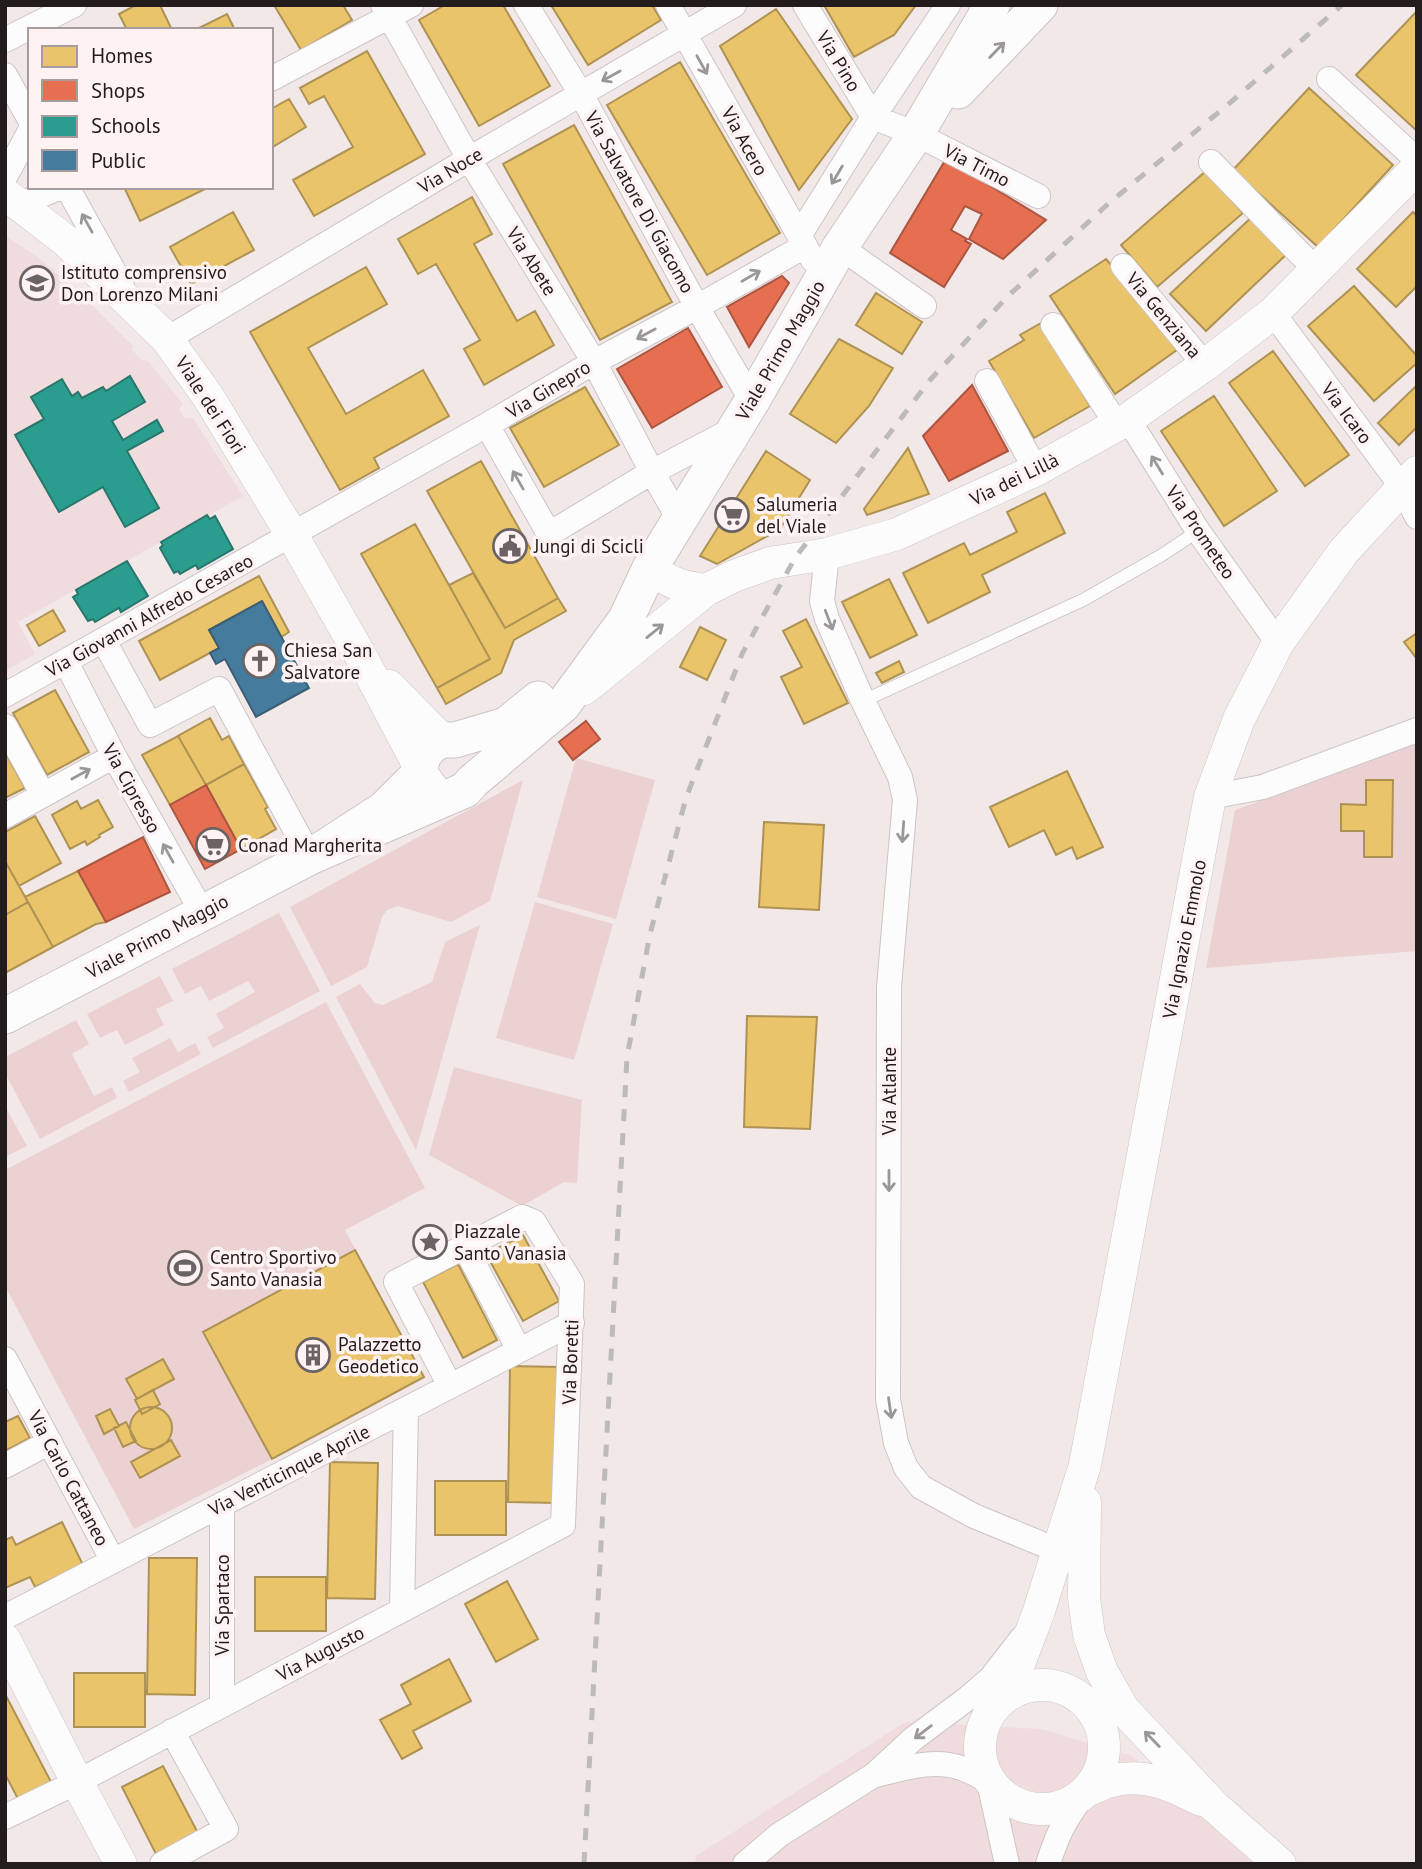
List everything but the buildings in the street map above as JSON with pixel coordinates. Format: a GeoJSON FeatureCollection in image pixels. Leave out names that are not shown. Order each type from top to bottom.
{"type":"FeatureCollection","features":[{"type":"Feature","properties":{"kind":"main road"},"geometry":{"type":"LineString","coordinates":[[916,134],[992,5]]}},
{"type":"Feature","properties":{"kind":"main road"},"geometry":{"type":"LineString","coordinates":[[916,134],[1040,5]]}},
{"type":"Feature","properties":{"kind":"main road","name":"Viale Primo Maggio"},"geometry":{"type":"LineString","coordinates":[[650,568],[840,247],[916,134]]}},
{"type":"Feature","properties":{"kind":"main road"},"geometry":{"type":"LineString","coordinates":[[310,857],[463,788],[563,705],[626,619],[650,568]]}},
{"type":"Feature","properties":{"kind":"main road"},"geometry":{"type":"LineString","coordinates":[[449,740],[466,746],[474,756],[476,768],[463,788],[442,794],[432,790],[425,782],[421,762],[426,750],[436,742],[506,725],[545,693],[650,568]]}},
{"type":"Feature","properties":{"kind":"main road"},"geometry":{"type":"LineString","coordinates":[[310,857],[384,809],[421,770]]}},
{"type":"Feature","properties":{"kind":"main road","name":"Viale Primo Maggio"},"geometry":{"type":"LineString","coordinates":[[5,1016],[310,857]]}},
{"type":"Feature","properties":{"kind":"street"},"geometry":{"type":"LineString","coordinates":[[29,28],[74,5]]}},
{"type":"Feature","properties":{"kind":"street"},"geometry":{"type":"LineString","coordinates":[[273,78],[386,11],[411,5]]}},
{"type":"Feature","properties":{"kind":"street","name":"Via Salvatore Di Giacomo"},"geometry":{"type":"LineString","coordinates":[[526,5],[581,94],[697,307],[743,415]]}},
{"type":"Feature","properties":{"kind":"street","name":"Via Acero"},"geometry":{"type":"LineString","coordinates":[[668,5],[823,277]]}},
{"type":"Feature","properties":{"kind":"street","name":"Via Noce"},"geometry":{"type":"LineString","coordinates":[[167,339],[734,5]]}},
{"type":"Feature","properties":{"kind":"street","name":"Via Pino"},"geometry":{"type":"LineString","coordinates":[[805,5],[873,117]]}},
{"type":"Feature","properties":{"kind":"street"},"geometry":{"type":"LineString","coordinates":[[802,241],[873,117],[948,5]]}},
{"type":"Feature","properties":{"kind":"street","name":"Via Abete"},"geometry":{"type":"LineString","coordinates":[[386,11],[469,159],[594,362],[679,519]]}},
{"type":"Feature","properties":{"kind":"street"},"geometry":{"type":"LineString","coordinates":[[5,40],[28,28]]}},
{"type":"Feature","properties":{"kind":"street"},"geometry":{"type":"LineString","coordinates":[[5,75],[28,116]]}},
{"type":"Feature","properties":{"kind":"street"},"geometry":{"type":"LineString","coordinates":[[1329,79],[1415,169]]}},
{"type":"Feature","properties":{"kind":"street","name":"Via Timo"},"geometry":{"type":"LineString","coordinates":[[873,117],[916,134],[1038,196]]}},
{"type":"Feature","properties":{"kind":"street"},"geometry":{"type":"LineString","coordinates":[[28,137],[10,192],[41,189]]}},
{"type":"Feature","properties":{"kind":"street"},"geometry":{"type":"LineString","coordinates":[[1211,162],[1315,269]]}},
{"type":"Feature","properties":{"kind":"street","name":"Via dei Lillà"},"geometry":{"type":"LineString","coordinates":[[563,705],[706,590],[770,563],[827,554],[897,534],[1036,470],[1123,422],[1273,313],[1415,169]]}},
{"type":"Feature","properties":{"kind":"street"},"geometry":{"type":"LineString","coordinates":[[68,189],[131,302]]}},
{"type":"Feature","properties":{"kind":"street","name":"Viale dei Fiori"},"geometry":{"type":"LineString","coordinates":[[10,192],[65,240],[167,339],[209,398],[292,535],[363,660]]}},
{"type":"Feature","properties":{"kind":"street","name":"Via Ginepro"},"geometry":{"type":"LineString","coordinates":[[292,535],[594,362],[697,307],[802,241]]}},
{"type":"Feature","properties":{"kind":"street"},"geometry":{"type":"LineString","coordinates":[[840,247],[924,306]]}},
{"type":"Feature","properties":{"kind":"street","name":"Via Genziana"},"geometry":{"type":"LineString","coordinates":[[1123,266],[1205,365]]}},
{"type":"Feature","properties":{"kind":"street","name":"Via Icaro"},"geometry":{"type":"LineString","coordinates":[[1273,313],[1409,479],[1417,517]]}},
{"type":"Feature","properties":{"kind":"street","name":"Via Prometeo"},"geometry":{"type":"LineString","coordinates":[[1053,325],[1278,643]]}},
{"type":"Feature","properties":{"kind":"street"},"geometry":{"type":"LineString","coordinates":[[987,381],[1036,470]]}},
{"type":"Feature","properties":{"kind":"street"},"geometry":{"type":"LineString","coordinates":[[487,425],[549,534],[743,415]]}},
{"type":"Feature","properties":{"kind":"street","name":"Via Ignazio Emmolo"},"geometry":{"type":"LineString","coordinates":[[1085,1465],[1210,797],[1238,719],[1278,643],[1344,551],[1409,479]]}},
{"type":"Feature","properties":{"kind":"street","name":"Via Giovanni Alfredo Cesareo"},"geometry":{"type":"LineString","coordinates":[[5,695],[292,535]]}},
{"type":"Feature","properties":{"kind":"street","name":"Via Atlante"},"geometry":{"type":"LineString","coordinates":[[827,554],[821,601],[863,701],[900,777],[905,800],[889,987],[888,1399],[896,1443],[906,1468],[921,1487],[974,1516],[1059,1551]]}},
{"type":"Feature","properties":{"kind":"street"},"geometry":{"type":"LineString","coordinates":[[650,568],[664,579],[682,587],[706,590]]}},
{"type":"Feature","properties":{"kind":"street"},"geometry":{"type":"LineString","coordinates":[[104,641],[150,725],[219,689],[310,857]]}},
{"type":"Feature","properties":{"kind":"street"},"geometry":{"type":"LineString","coordinates":[[363,660],[449,740]]}},
{"type":"Feature","properties":{"kind":"street"},"geometry":{"type":"LineString","coordinates":[[363,660],[421,770]]}},
{"type":"Feature","properties":{"kind":"street","name":"Via Cipresso"},"geometry":{"type":"LineString","coordinates":[[66,662],[114,756],[202,912]]}},
{"type":"Feature","properties":{"kind":"street"},"geometry":{"type":"LineString","coordinates":[[5,726],[43,795]]}},
{"type":"Feature","properties":{"kind":"street"},"geometry":{"type":"LineString","coordinates":[[1210,797],[1263,787],[1417,730]]}},
{"type":"Feature","properties":{"kind":"street"},"geometry":{"type":"LineString","coordinates":[[5,817],[114,756]]}},
{"type":"Feature","properties":{"kind":"street","name":"Via Boretti"},"geometry":{"type":"LineString","coordinates":[[469,1253],[522,1217],[534,1222],[572,1284],[563,1525]]}},
{"type":"Feature","properties":{"kind":"street"},"geometry":{"type":"LineString","coordinates":[[450,1386],[396,1282],[469,1253],[519,1350]]}},
{"type":"Feature","properties":{"kind":"street","name":"Via Venticinque Aprile"},"geometry":{"type":"LineString","coordinates":[[5,1617],[572,1322]]}},
{"type":"Feature","properties":{"kind":"street","name":"Via Carlo Cattaneo"},"geometry":{"type":"LineString","coordinates":[[5,1359],[14,1395],[50,1442],[113,1561]]}},
{"type":"Feature","properties":{"kind":"street"},"geometry":{"type":"LineString","coordinates":[[402,1610],[406,1409]]}},
{"type":"Feature","properties":{"kind":"street"},"geometry":{"type":"LineString","coordinates":[[5,1466],[50,1442]]}},
{"type":"Feature","properties":{"kind":"street"},"geometry":{"type":"LineString","coordinates":[[1007,1864],[989,1782],[980,1759],[980,1735],[990,1713],[1007,1695],[1038,1614],[1085,1465]]}},
{"type":"Feature","properties":{"kind":"street"},"geometry":{"type":"LineString","coordinates":[[1048,1864],[1055,1840],[1066,1818],[1100,1770],[1104,1746],[1106,1708],[1102,1672],[1089,1635],[1084,1598],[1085,1465]]}},
{"type":"Feature","properties":{"kind":"street","name":"Via Spartaco"},"geometry":{"type":"LineString","coordinates":[[222,1504],[222,1705]]}},
{"type":"Feature","properties":{"kind":"street","name":"Via Augusto"},"geometry":{"type":"LineString","coordinates":[[6,1815],[77,1782],[563,1525]]}},
{"type":"Feature","properties":{"kind":"street"},"geometry":{"type":"LineString","coordinates":[[745,1864],[779,1835],[874,1775],[913,1739],[991,1678],[1013,1652],[1038,1614]]}},
{"type":"Feature","properties":{"kind":"street"},"geometry":{"type":"LineString","coordinates":[[5,1640],[121,1864]]}},
{"type":"Feature","properties":{"kind":"street"},"geometry":{"type":"LineString","coordinates":[[956,1707],[1007,1695],[1026,1687],[1046,1685],[1065,1689],[1085,1702],[1106,1708],[1280,1864]]}},
{"type":"Feature","properties":{"kind":"street"},"geometry":{"type":"LineString","coordinates":[[162,1864],[226,1829],[172,1731]]}},
{"type":"Feature","properties":{"kind":"street"},"geometry":{"type":"LineString","coordinates":[[874,1775],[923,1764],[962,1768],[989,1782],[1017,1805],[1036,1809],[1054,1808],[1071,1802],[1086,1791],[1112,1781],[1140,1777],[1169,1784],[1215,1807]]}},
{"type":"Feature","properties":{"kind":"lane"},"geometry":{"type":"LineString","coordinates":[[863,701],[1083,600],[1198,531]]}},
{"type":"Feature","properties":{"kind":"shaded area"},"geometry":{"type":"Polygon","coordinates":[[[5,236],[38,257],[89,302],[133,346],[132,350],[142,360],[148,361],[183,404],[179,409],[185,418],[193,418],[243,496],[18,622],[35,654],[5,671],[5,236]]]}},
{"type":"Feature","properties":{"kind":"shaded area"},"geometry":{"type":"Polygon","coordinates":[[[1417,743],[1417,951],[1206,968],[1235,810],[1417,743]]]}},
{"type":"Feature","properties":{"kind":"shaded area"},"geometry":{"type":"Polygon","coordinates":[[[576,758],[655,780],[616,919],[537,897],[576,758]]]}},
{"type":"Feature","properties":{"kind":"shaded area"},"geometry":{"type":"Polygon","coordinates":[[[523,780],[490,901],[451,922],[398,906],[387,910],[382,917],[367,967],[331,986],[290,907],[523,780]]]}},
{"type":"Feature","properties":{"kind":"shaded area"},"geometry":{"type":"Polygon","coordinates":[[[535,902],[613,924],[574,1060],[496,1038],[535,902]]]}},
{"type":"Feature","properties":{"kind":"shaded area"},"geometry":{"type":"Polygon","coordinates":[[[279,913],[320,991],[213,1048],[207,1037],[224,1028],[216,1014],[255,992],[248,981],[209,1001],[201,986],[185,994],[172,969],[279,913]]]}},
{"type":"Feature","properties":{"kind":"shaded area"},"geometry":{"type":"Polygon","coordinates":[[[480,925],[416,1150],[336,997],[360,984],[375,1003],[383,1005],[432,982],[445,942],[480,925]]]}},
{"type":"Feature","properties":{"kind":"shaded area"},"geometry":{"type":"Polygon","coordinates":[[[160,976],[173,1001],[156,1009],[164,1025],[125,1045],[117,1030],[100,1038],[87,1014],[160,976]]]}},
{"type":"Feature","properties":{"kind":"shaded area","name":"Centro Sportivo Santo Vanasia"},"geometry":{"type":"Polygon","coordinates":[[[326,1002],[425,1188],[345,1230],[424,1377],[134,1529],[5,1286],[5,1170],[326,1002]]]}},
{"type":"Feature","properties":{"kind":"shaded area"},"geometry":{"type":"Polygon","coordinates":[[[76,1020],[89,1044],[72,1054],[94,1096],[112,1087],[117,1098],[40,1139],[5,1073],[5,1057],[76,1020]]]}},
{"type":"Feature","properties":{"kind":"shaded area"},"geometry":{"type":"Polygon","coordinates":[[[170,1038],[178,1052],[195,1043],[201,1054],[129,1092],[123,1081],[140,1072],[132,1058],[170,1038]]]}},
{"type":"Feature","properties":{"kind":"shaded area"},"geometry":{"type":"Polygon","coordinates":[[[454,1067],[582,1100],[577,1183],[564,1182],[522,1206],[429,1155],[454,1067]]]}},
{"type":"Feature","properties":{"kind":"shaded area"},"geometry":{"type":"Polygon","coordinates":[[[5,1106],[27,1146],[5,1157],[5,1106]]]}},
{"type":"Feature","properties":{"kind":"shaded area"},"geometry":{"type":"Polygon","coordinates":[[[905,1722],[1041,1729],[1132,1756],[1254,1864],[695,1864],[696,1856],[905,1722]]]}},
{"type":"Feature","properties":{"kind":"railway"},"geometry":{"type":"LineString","coordinates":[[584,1864],[627,1057],[650,934],[686,798],[742,654],[795,558],[930,380],[1007,297],[1108,204],[1342,5]]}},
{"type":"Feature","properties":{"kind":"place","name":"Istituto comprensivo Don Lorenzo Milani"},"geometry":{"type":"Point","coordinates":[37,283]}},
{"type":"Feature","properties":{"kind":"place","name":"Salumeria del Viale"},"geometry":{"type":"Point","coordinates":[732,515]}},
{"type":"Feature","properties":{"kind":"place","name":"Jungi di Scicli"},"geometry":{"type":"Point","coordinates":[510,546]}},
{"type":"Feature","properties":{"kind":"place","name":"Chiesa San Salvatore"},"geometry":{"type":"Point","coordinates":[260,661]}},
{"type":"Feature","properties":{"kind":"place","name":"Conad Margherita"},"geometry":{"type":"Point","coordinates":[213,845]}},
{"type":"Feature","properties":{"kind":"place","name":"Piazzale Santo Vanasia"},"geometry":{"type":"Point","coordinates":[430,1242]}},
{"type":"Feature","properties":{"kind":"place","name":"Centro Sportivo Santo Vanasia"},"geometry":{"type":"Point","coordinates":[185,1268]}},
{"type":"Feature","properties":{"kind":"place","name":"Palazzetto Geodetico"},"geometry":{"type":"Point","coordinates":[313,1355]}}]}
